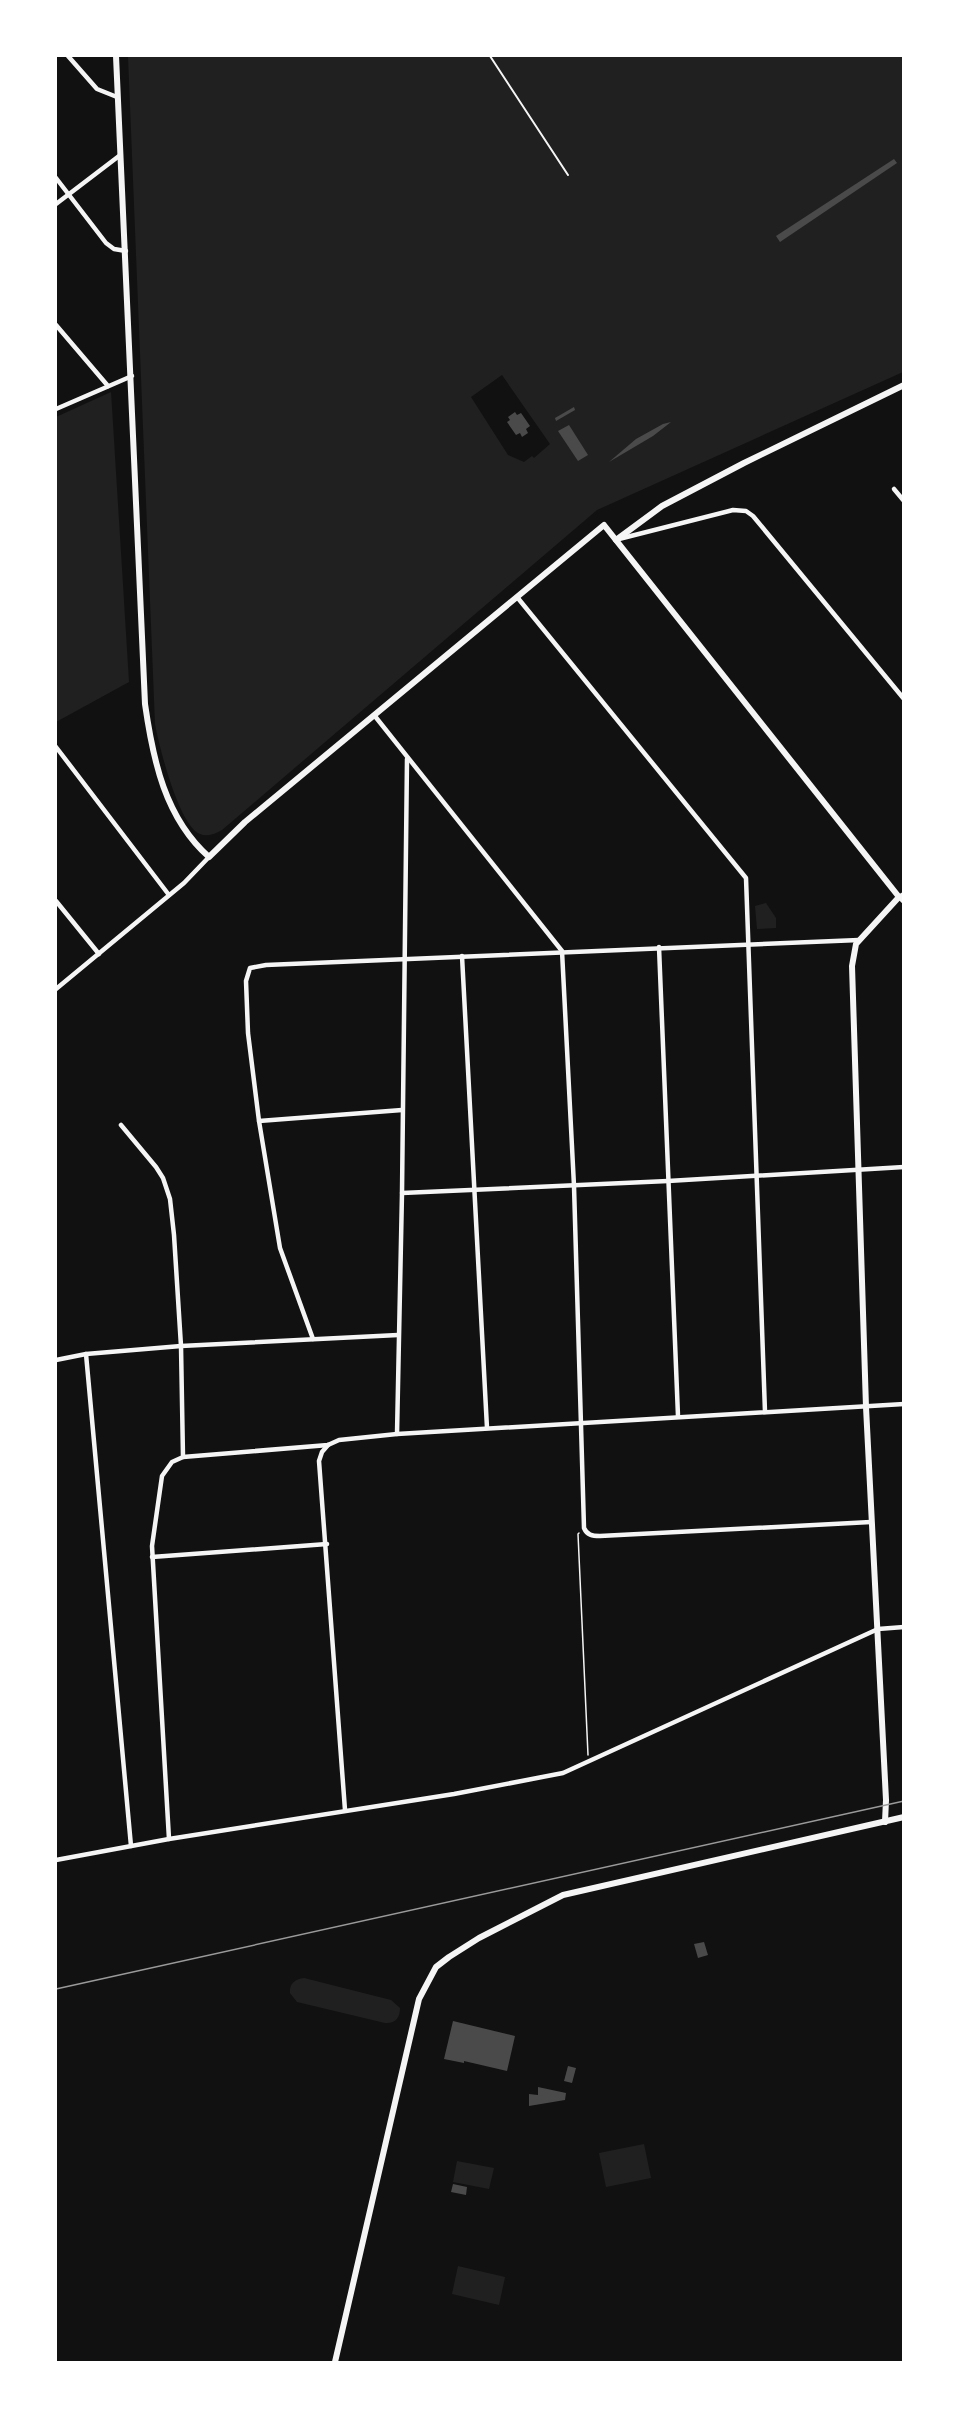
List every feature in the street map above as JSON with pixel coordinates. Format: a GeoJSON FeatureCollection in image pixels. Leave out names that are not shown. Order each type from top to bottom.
{"type":"FeatureCollection","features":[{"type":"Feature","properties":{"kind":"street"},"geometry":{"type":"LineString","coordinates":[[68,56],[97,89],[117,97]]}},
{"type":"Feature","properties":{"kind":"street"},"geometry":{"type":"LineString","coordinates":[[116,56],[145,704],[158,771],[177,820],[195,845],[208,857]]}},
{"type":"Feature","properties":{"kind":"street"},"geometry":{"type":"LineString","coordinates":[[56,204],[119,156]]}},
{"type":"Feature","properties":{"kind":"street"},"geometry":{"type":"LineString","coordinates":[[56,178],[109,247],[126,251]]}},
{"type":"Feature","properties":{"kind":"street"},"geometry":{"type":"LineString","coordinates":[[56,325],[108,386]]}},
{"type":"Feature","properties":{"kind":"street"},"geometry":{"type":"LineString","coordinates":[[56,409],[132,376]]}},
{"type":"Feature","properties":{"kind":"street"},"geometry":{"type":"LineString","coordinates":[[616,540],[662,506],[903,384]]}},
{"type":"Feature","properties":{"kind":"street"},"geometry":{"type":"LineString","coordinates":[[894,489],[903,501]]}},
{"type":"Feature","properties":{"kind":"street"},"geometry":{"type":"LineString","coordinates":[[616,540],[733,510],[746,510],[903,699]]}},
{"type":"Feature","properties":{"kind":"street"},"geometry":{"type":"LineString","coordinates":[[56,989],[169,895],[245,822],[604,525],[902,897],[859,940],[853,953],[852,966],[866,1407],[886,1800],[885,1822]]}},
{"type":"Feature","properties":{"kind":"street"},"geometry":{"type":"LineString","coordinates":[[517,597],[746,878],[765,1412]]}},
{"type":"Feature","properties":{"kind":"street"},"geometry":{"type":"LineString","coordinates":[[374,715],[562,951],[574,1186],[584,1528],[588,1534],[871,1522]]}},
{"type":"Feature","properties":{"kind":"street"},"geometry":{"type":"LineString","coordinates":[[56,747],[169,895]]}},
{"type":"Feature","properties":{"kind":"street"},"geometry":{"type":"LineString","coordinates":[[397,1434],[407,758]]}},
{"type":"Feature","properties":{"kind":"street"},"geometry":{"type":"LineString","coordinates":[[56,901],[99,954]]}},
{"type":"Feature","properties":{"kind":"street"},"geometry":{"type":"LineString","coordinates":[[313,1339],[280,1248],[259,1121],[248,1033],[246,981],[250,968],[266,965],[562,951],[859,940]]}},
{"type":"Feature","properties":{"kind":"street"},"geometry":{"type":"LineString","coordinates":[[659,947],[678,1416]]}},
{"type":"Feature","properties":{"kind":"street"},"geometry":{"type":"LineString","coordinates":[[462,956],[488,1428]]}},
{"type":"Feature","properties":{"kind":"street"},"geometry":{"type":"LineString","coordinates":[[259,1121],[402,1110]]}},
{"type":"Feature","properties":{"kind":"street"},"geometry":{"type":"LineString","coordinates":[[121,1125],[156,1167],[167,1187],[174,1235],[181,1346],[183,1457]]}},
{"type":"Feature","properties":{"kind":"street"},"geometry":{"type":"LineString","coordinates":[[402,1193],[574,1186],[903,1167]]}},
{"type":"Feature","properties":{"kind":"street"},"geometry":{"type":"LineString","coordinates":[[56,1360],[86,1354],[181,1346],[398,1335]]}},
{"type":"Feature","properties":{"kind":"street"},"geometry":{"type":"LineString","coordinates":[[86,1354],[131,1846]]}},
{"type":"Feature","properties":{"kind":"street"},"geometry":{"type":"LineString","coordinates":[[169,1839],[152,1557],[155,1515],[162,1476],[172,1462],[183,1457],[328,1445],[339,1440],[397,1434],[903,1404]]}},
{"type":"Feature","properties":{"kind":"street"},"geometry":{"type":"LineString","coordinates":[[328,1445],[322,1452],[320,1461],[345,1810]]}},
{"type":"Feature","properties":{"kind":"street"},"geometry":{"type":"LineString","coordinates":[[152,1557],[327,1544]]}},
{"type":"Feature","properties":{"kind":"street"},"geometry":{"type":"LineString","coordinates":[[56,1860],[169,1839],[448,1795],[563,1773],[878,1629],[903,1627]]}},
{"type":"Feature","properties":{"kind":"street"},"geometry":{"type":"LineString","coordinates":[[335,2362],[422,1992],[436,1967],[479,1938],[563,1895],[903,1817]]}},
{"type":"Feature","properties":{"kind":"lane"},"geometry":{"type":"LineString","coordinates":[[490,56],[568,175]]}},
{"type":"Feature","properties":{"kind":"path"},"geometry":{"type":"LineString","coordinates":[[588,1534],[578,1534],[588,1761]]}},
{"type":"Feature","properties":{"kind":"shaded area"},"geometry":{"type":"Polygon","coordinates":[[[128,56],[903,56],[903,372],[597,510],[217,833],[200,834],[192,828],[185,817],[171,784],[155,724],[128,56]],[[502,375],[471,397],[508,455],[524,462],[532,456],[534,458],[550,444],[502,375]]]}},
{"type":"Feature","properties":{"kind":"shaded area"},"geometry":{"type":"Polygon","coordinates":[[[111,392],[129,682],[56,722],[56,417],[111,392]]]}},
{"type":"Feature","properties":{"kind":"shaded area"},"geometry":{"type":"Polygon","coordinates":[[[766,903],[776,918],[776,928],[757,929],[755,906],[766,903]]]}},
{"type":"Feature","properties":{"kind":"shaded area"},"geometry":{"type":"Polygon","coordinates":[[[304,1978],[391,2000],[400,2008],[399,2015],[396,2020],[385,2023],[297,2002],[290,1993],[290,1987],[298,1979],[304,1978]]]}},
{"type":"Feature","properties":{"kind":"shaded area"},"geometry":{"type":"Polygon","coordinates":[[[644,2144],[651,2178],[606,2187],[599,2153],[644,2144]]]}},
{"type":"Feature","properties":{"kind":"shaded area"},"geometry":{"type":"Polygon","coordinates":[[[457,2161],[494,2168],[489,2189],[453,2182],[457,2161]]]}},
{"type":"Feature","properties":{"kind":"shaded area"},"geometry":{"type":"Polygon","coordinates":[[[458,2266],[505,2277],[499,2305],[452,2294],[458,2266]]]}},
{"type":"Feature","properties":{"kind":"building"},"geometry":{"type":"Polygon","coordinates":[[[894,159],[897,163],[780,242],[776,236],[894,159]]]}},
{"type":"Feature","properties":{"kind":"building"},"geometry":{"type":"Polygon","coordinates":[[[574,407],[575,410],[556,421],[555,418],[574,407]]]}},
{"type":"Feature","properties":{"kind":"building"},"geometry":{"type":"Polygon","coordinates":[[[515,412],[517,415],[521,413],[530,426],[526,429],[528,433],[522,437],[520,433],[516,435],[507,422],[510,420],[508,417],[515,412]]]}},
{"type":"Feature","properties":{"kind":"building"},"geometry":{"type":"Polygon","coordinates":[[[671,422],[653,436],[609,462],[636,439],[671,422]]]}},
{"type":"Feature","properties":{"kind":"building"},"geometry":{"type":"Polygon","coordinates":[[[569,425],[588,455],[578,461],[558,431],[569,425]]]}},
{"type":"Feature","properties":{"kind":"building"},"geometry":{"type":"Polygon","coordinates":[[[704,1942],[708,1955],[698,1958],[694,1944],[704,1942]]]}},
{"type":"Feature","properties":{"kind":"building"},"geometry":{"type":"Polygon","coordinates":[[[453,2021],[515,2036],[507,2071],[444,2059],[453,2021]]]}},
{"type":"Feature","properties":{"kind":"building"},"geometry":{"type":"Polygon","coordinates":[[[568,2066],[576,2068],[572,2083],[564,2081],[568,2066]]]}},
{"type":"Feature","properties":{"kind":"building"},"geometry":{"type":"Polygon","coordinates":[[[538,2087],[566,2093],[565,2100],[529,2106],[529,2094],[538,2095],[538,2087]]]}},
{"type":"Feature","properties":{"kind":"building"},"geometry":{"type":"Polygon","coordinates":[[[453,2184],[467,2187],[466,2195],[451,2192],[453,2184]]]}},
{"type":"Feature","properties":{"kind":"tram line"},"geometry":{"type":"LineString","coordinates":[[56,1989],[904,1801]]}}]}
